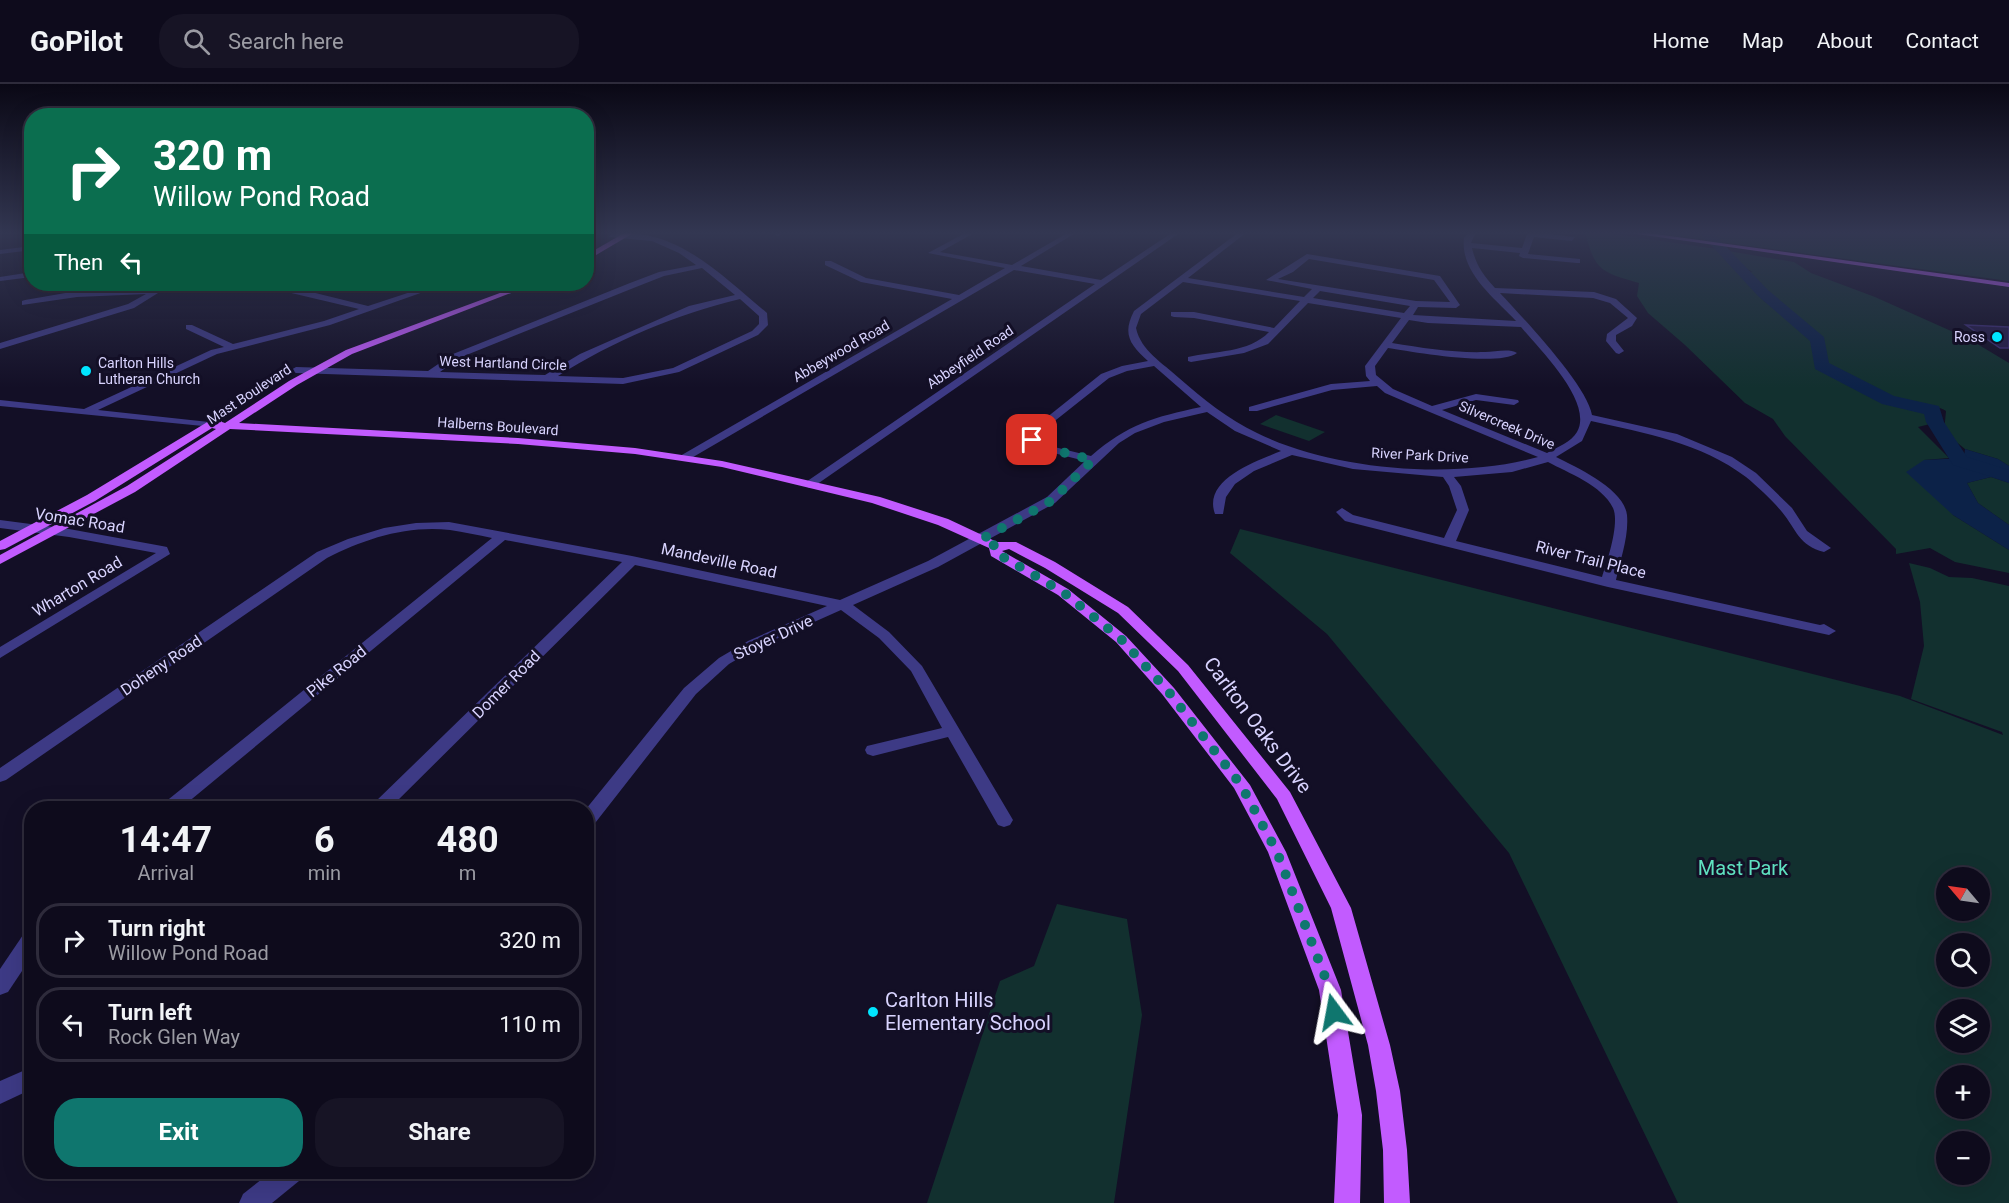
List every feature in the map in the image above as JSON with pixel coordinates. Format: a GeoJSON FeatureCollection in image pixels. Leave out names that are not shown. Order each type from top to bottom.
{"type":"FeatureCollection","features":[{"type":"Feature","properties":{"kind":"main road"},"geometry":{"type":"LineString","coordinates":[[1970,284],[2009,290]]}},
{"type":"Feature","properties":{"kind":"main road","name":"Mast Boulevard"},"geometry":{"type":"LineString","coordinates":[[0,546],[100,493],[296,370],[361,338],[491,291]]}},
{"type":"Feature","properties":{"kind":"main road","name":"Mast Boulevard"},"geometry":{"type":"LineString","coordinates":[[0,560],[131,489],[314,370],[370,343],[501,291]]}},
{"type":"Feature","properties":{"kind":"main road","name":"Halberns Boulevard"},"geometry":{"type":"LineString","coordinates":[[209,425],[518,441],[684,458],[809,484],[891,505],[989,542]]}},
{"type":"Feature","properties":{"kind":"main road"},"geometry":{"type":"LineString","coordinates":[[989,542],[996,553],[1063,592],[1121,639],[1168,691],[1241,785],[1272,842],[1330,990],[1350,1115],[1347,1203]]}},
{"type":"Feature","properties":{"kind":"main road","name":"Carlton Oaks Drive"},"geometry":{"type":"LineString","coordinates":[[989,542],[1011,545],[1123,610],[1183,668],[1284,796],[1341,908],[1379,1046],[1388,1091],[1395,1150],[1397,1203]]}},
{"type":"Feature","properties":{"kind":"street"},"geometry":{"type":"LineString","coordinates":[[431,374],[456,356],[635,284]]}},
{"type":"Feature","properties":{"kind":"street"},"geometry":{"type":"LineString","coordinates":[[726,284],[741,296]]}},
{"type":"Feature","properties":{"kind":"street"},"geometry":{"type":"LineString","coordinates":[[886,284],[959,298]]}},
{"type":"Feature","properties":{"kind":"street","name":"Abbeywood Road"},"geometry":{"type":"LineString","coordinates":[[684,458],[982,284]]}},
{"type":"Feature","properties":{"kind":"street","name":"Abbeyfield Road"},"geometry":{"type":"LineString","coordinates":[[809,484],[1100,284]]}},
{"type":"Feature","properties":{"kind":"street","name":"River Park Drive"},"geometry":{"type":"LineString","coordinates":[[1174,284],[1142,309],[1132,323],[1132,333],[1137,345],[1207,409],[1248,434],[1291,451],[1371,468],[1446,473],[1496,470],[1548,458],[1575,441],[1585,428],[1587,417]]}},
{"type":"Feature","properties":{"kind":"street"},"geometry":{"type":"LineString","coordinates":[[1212,284],[1428,320],[1524,324]]}},
{"type":"Feature","properties":{"kind":"street"},"geometry":{"type":"LineString","coordinates":[[1295,284],[1416,304],[1456,305],[1441,284]]}},
{"type":"Feature","properties":{"kind":"street"},"geometry":{"type":"LineString","coordinates":[[1486,284],[1524,324],[1578,392],[1586,405],[1587,417],[1673,436],[1728,459],[1752,476],[1788,511],[1802,534],[1824,548]]}},
{"type":"Feature","properties":{"kind":"street"},"geometry":{"type":"LineString","coordinates":[[1191,359],[1257,347],[1277,331],[1318,288]]}},
{"type":"Feature","properties":{"kind":"street"},"geometry":{"type":"LineString","coordinates":[[25,303],[64,296],[157,291]]}},
{"type":"Feature","properties":{"kind":"street"},"geometry":{"type":"LineString","coordinates":[[0,346],[123,309],[157,291]]}},
{"type":"Feature","properties":{"kind":"street"},"geometry":{"type":"LineString","coordinates":[[294,291],[368,309]]}},
{"type":"Feature","properties":{"kind":"street"},"geometry":{"type":"LineString","coordinates":[[86,412],[232,346],[327,323],[421,291]]}},
{"type":"Feature","properties":{"kind":"street"},"geometry":{"type":"LineString","coordinates":[[1490,291],[1594,295],[1613,301],[1633,318],[1629,324],[1612,334],[1611,341],[1619,351]]}},
{"type":"Feature","properties":{"kind":"street"},"geometry":{"type":"LineString","coordinates":[[548,378],[583,356],[682,313],[708,303],[741,296]]}},
{"type":"Feature","properties":{"kind":"street","name":"West Hartland Circle"},"geometry":{"type":"LineString","coordinates":[[296,370],[614,381],[641,379],[676,370],[754,333],[763,325],[764,315],[741,296]]}},
{"type":"Feature","properties":{"kind":"street"},"geometry":{"type":"LineString","coordinates":[[1253,409],[1331,387],[1377,383],[1369,369],[1384,345],[1416,304]]}},
{"type":"Feature","properties":{"kind":"street"},"geometry":{"type":"LineString","coordinates":[[1174,314],[1194,315],[1277,331]]}},
{"type":"Feature","properties":{"kind":"street"},"geometry":{"type":"LineString","coordinates":[[189,327],[232,346]]}},
{"type":"Feature","properties":{"kind":"street"},"geometry":{"type":"LineString","coordinates":[[1384,345],[1437,352],[1512,353]]}},
{"type":"Feature","properties":{"kind":"street"},"geometry":{"type":"LineString","coordinates":[[1093,460],[1038,446],[1032,440],[1032,434],[1105,376],[1125,368],[1157,363]]}},
{"type":"Feature","properties":{"kind":"street","name":"Silvercreek Drive"},"geometry":{"type":"LineString","coordinates":[[1377,383],[1389,392],[1548,458],[1592,480],[1612,495],[1622,518],[1608,583]]}},
{"type":"Feature","properties":{"kind":"street"},"geometry":{"type":"LineString","coordinates":[[1432,409],[1476,397],[1515,402]]}},
{"type":"Feature","properties":{"kind":"street","name":"Halberns Boulevard"},"geometry":{"type":"LineString","coordinates":[[0,403],[209,425]]}},
{"type":"Feature","properties":{"kind":"street","name":"Stoyer Drive"},"geometry":{"type":"LineString","coordinates":[[594,812],[690,691],[708,674],[753,644],[989,542],[1051,501],[1115,441],[1140,427],[1173,416],[1207,409]]}},
{"type":"Feature","properties":{"kind":"street"},"geometry":{"type":"LineString","coordinates":[[1219,511],[1220,495],[1236,478],[1291,451]]}},
{"type":"Feature","properties":{"kind":"street"},"geometry":{"type":"LineString","coordinates":[[1446,473],[1455,486],[1463,510],[1448,543]]}},
{"type":"Feature","properties":{"kind":"street","name":"River Trail Place"},"geometry":{"type":"LineString","coordinates":[[1342,512],[1349,518],[1608,583],[1829,631],[1824,628]]}},
{"type":"Feature","properties":{"kind":"street","name":"Vomac Road"},"geometry":{"type":"LineString","coordinates":[[0,524],[55,531],[155,549]]}},
{"type":"Feature","properties":{"kind":"street","name":"Mandeville Road"},"geometry":{"type":"LineString","coordinates":[[322,555],[366,536],[409,527],[449,526],[502,534],[844,605],[884,636],[917,669],[1004,820]]}},
{"type":"Feature","properties":{"kind":"street","name":"Pike Road"},"geometry":{"type":"LineString","coordinates":[[178,801],[502,534]]}},
{"type":"Feature","properties":{"kind":"street","name":"Wharton Road"},"geometry":{"type":"LineString","coordinates":[[0,652],[156,560],[163,554],[162,550],[155,549]]}},
{"type":"Feature","properties":{"kind":"street","name":"Doheny Road"},"geometry":{"type":"LineString","coordinates":[[0,776],[322,555]]}},
{"type":"Feature","properties":{"kind":"street","name":"Domer Road"},"geometry":{"type":"LineString","coordinates":[[387,801],[632,560]]}},
{"type":"Feature","properties":{"kind":"street"},"geometry":{"type":"LineString","coordinates":[[873,750],[951,731]]}},
{"type":"Feature","properties":{"kind":"street"},"geometry":{"type":"LineString","coordinates":[[0,986],[24,950]]}},
{"type":"Feature","properties":{"kind":"street"},"geometry":{"type":"LineString","coordinates":[[0,1093],[24,1081]]}},
{"type":"Feature","properties":{"kind":"street"},"geometry":{"type":"LineString","coordinates":[[252,1203],[281,1179]]}},
{"type":"Feature","properties":{"kind":"green space"},"geometry":{"type":"Polygon","coordinates":[[[1639,284],[1749,284],[1764,301],[1814,339],[1818,366],[1885,403],[1926,413],[1934,423],[1918,427],[1949,458],[1924,460],[1953,515],[2009,550],[2009,573],[1955,562],[1930,548],[1896,554],[1896,549],[1785,436],[1773,419],[1745,403],[1648,313],[1637,296],[1639,284]]]}},
{"type":"Feature","properties":{"kind":"green space"},"geometry":{"type":"Polygon","coordinates":[[[1759,284],[1841,284],[1969,339],[2009,363],[2009,466],[1998,459],[1965,449],[1944,432],[1946,411],[1941,408],[1891,399],[1824,364],[1824,354],[1817,337],[1759,284]]]}},
{"type":"Feature","properties":{"kind":"green space"},"geometry":{"type":"Polygon","coordinates":[[[1276,415],[1325,432],[1309,441],[1260,424],[1276,415]]]}},
{"type":"Feature","properties":{"kind":"green space"},"geometry":{"type":"Polygon","coordinates":[[[1991,477],[2009,483],[2009,525],[1978,503],[1967,483],[1991,477]]]}},
{"type":"Feature","properties":{"kind":"green space","name":"Mast Park"},"geometry":{"type":"Polygon","coordinates":[[[1240,529],[1900,696],[2003,735],[2002,732],[1911,699],[1924,646],[1920,602],[1909,563],[1930,568],[1949,577],[1972,578],[2009,586],[2009,1203],[1678,1203],[1509,853],[1327,634],[1230,553],[1240,529]]]}},
{"type":"Feature","properties":{"kind":"green space"},"geometry":{"type":"Polygon","coordinates":[[[1057,904],[1127,919],[1142,1015],[1114,1203],[927,1203],[1000,981],[1034,966],[1057,904]]]}},
{"type":"Feature","properties":{"kind":"water"},"geometry":{"type":"Polygon","coordinates":[[[1965,449],[1998,459],[2009,466],[2009,483],[1991,477],[1967,483],[1978,503],[2009,525],[2009,550],[1953,515],[1906,472],[1924,460],[1964,458],[1965,449]]]}},
{"type":"Feature","properties":{"kind":"building","name":"Ross"},"geometry":{"type":"Polygon","coordinates":[[[1966,325],[2009,327],[2009,348],[2000,348],[1966,325]]]}},
{"type":"Feature","properties":{"kind":"waterway"},"geometry":{"type":"LineString","coordinates":[[1755,284],[1818,340],[1821,365],[1888,400],[1933,410],[1935,422],[1960,461],[2009,476]]}},
{"type":"Feature","properties":{"kind":"place","name":"Ross"},"geometry":{"type":"Point","coordinates":[1997,337]}},
{"type":"Feature","properties":{"kind":"place","name":"Carlton Hills Lutheran Church"},"geometry":{"type":"Point","coordinates":[86,371]}},
{"type":"Feature","properties":{"kind":"place","name":"Carlton Hills Elementary School"},"geometry":{"type":"Point","coordinates":[873,1012]}},
{"type":"Feature","properties":{"kind":"route"},"geometry":{"type":"LineString","coordinates":[[1032,440],[1038,446],[1093,460],[1051,501],[982,539],[995,546],[996,553],[1063,592],[1121,639],[1168,691],[1241,785],[1277,852],[1330,990],[1334,1012]]}}]}
